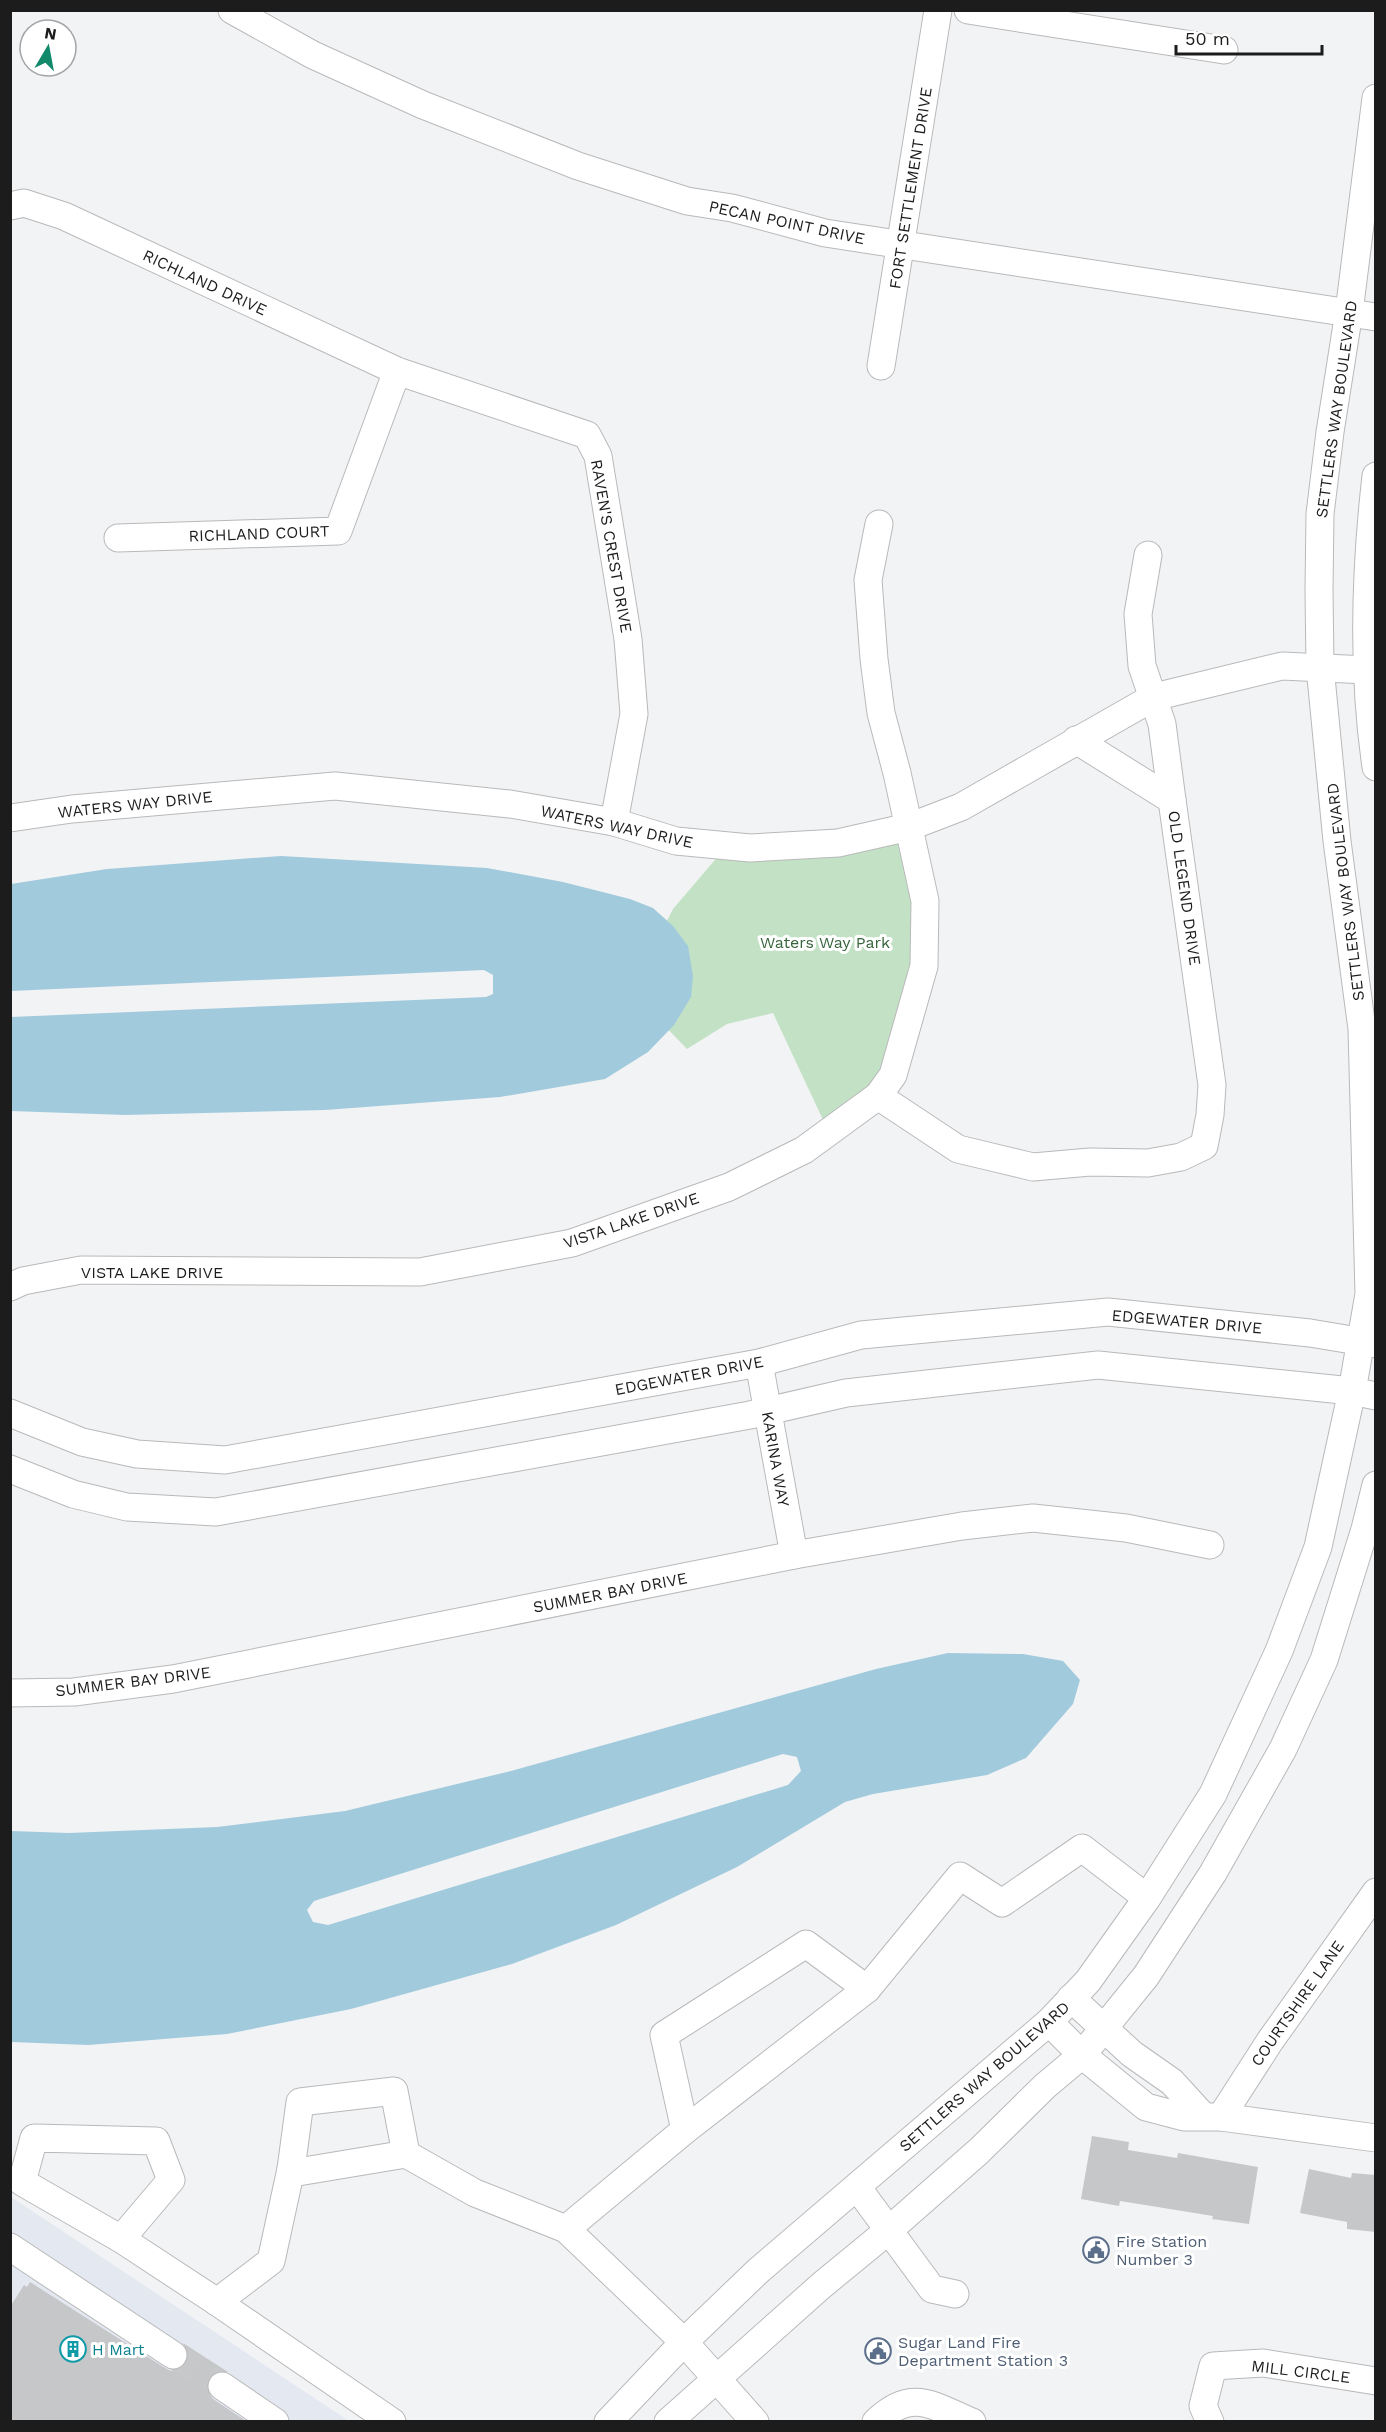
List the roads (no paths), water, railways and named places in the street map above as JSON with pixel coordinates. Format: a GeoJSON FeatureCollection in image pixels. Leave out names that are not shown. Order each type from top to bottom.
{"type":"FeatureCollection","features":[{"type":"Feature","properties":{"kind":"street","name":"PECAN POINT DRIVE"},"geometry":{"type":"LineString","coordinates":[[232,10],[313,55],[423,105],[578,166],[687,201],[732,208],[825,233],[1376,317]]}},
{"type":"Feature","properties":{"kind":"street","name":"FORT SETTLEMENT DRIVE"},"geometry":{"type":"LineString","coordinates":[[881,366],[938,10]]}},
{"type":"Feature","properties":{"kind":"street"},"geometry":{"type":"LineString","coordinates":[[968,10],[1224,50]]}},
{"type":"Feature","properties":{"kind":"street","name":"SETTLERS WAY BOULEVARD"},"geometry":{"type":"LineString","coordinates":[[608,2421],[758,2271],[1049,2022],[1088,1981],[1147,1898],[1213,1794],[1279,1651],[1318,1547],[1364,1393],[1368,1342],[1370,1287],[1369,1028],[1337,841],[1320,667],[1320,514],[1376,98]]}},
{"type":"Feature","properties":{"kind":"street","name":"RICHLAND DRIVE"},"geometry":{"type":"LineString","coordinates":[[10,206],[24,202],[64,216],[397,371]]}},
{"type":"Feature","properties":{"kind":"street","name":"RICHLAND COURT"},"geometry":{"type":"LineString","coordinates":[[118,538],[338,531],[397,371]]}},
{"type":"Feature","properties":{"kind":"street","name":"RAVEN'S CREST DRIVE"},"geometry":{"type":"LineString","coordinates":[[397,371],[587,435],[598,456],[628,639],[634,714],[614,822]]}},
{"type":"Feature","properties":{"kind":"street"},"geometry":{"type":"LineString","coordinates":[[1376,476],[1369,536],[1367,670],[1370,730],[1376,767]]}},
{"type":"Feature","properties":{"kind":"street","name":"VISTA LAKE DRIVE"},"geometry":{"type":"LineString","coordinates":[[10,1287],[23,1281],[81,1270],[420,1272],[572,1243],[729,1186],[804,1150],[878,1096],[893,1075],[924,966],[925,901],[881,713],[874,658],[868,580],[879,524]]}},
{"type":"Feature","properties":{"kind":"street"},"geometry":{"type":"LineString","coordinates":[[1148,555],[1138,614],[1142,666],[1162,724],[1172,800]]}},
{"type":"Feature","properties":{"kind":"street","name":"WATERS WAY DRIVE"},"geometry":{"type":"LineString","coordinates":[[10,818],[72,809],[335,786],[510,804],[614,822],[676,842],[750,848],[838,843],[909,828],[961,807],[1154,697],[1282,666],[1367,670]]}},
{"type":"Feature","properties":{"kind":"street","name":"OLD LEGEND DRIVE"},"geometry":{"type":"LineString","coordinates":[[878,1096],[958,1149],[1033,1167],[1090,1162],[1148,1163],[1181,1157],[1204,1146],[1210,1115],[1212,1085],[1172,800],[1076,740]]}},
{"type":"Feature","properties":{"kind":"street","name":"EDGEWATER DRIVE"},"geometry":{"type":"LineString","coordinates":[[10,1413],[82,1442],[137,1455],[225,1460],[759,1363],[861,1335],[1108,1312],[1310,1333],[1368,1342]]}},
{"type":"Feature","properties":{"kind":"street","name":"KARINA WAY"},"geometry":{"type":"LineString","coordinates":[[759,1363],[794,1555]]}},
{"type":"Feature","properties":{"kind":"street"},"geometry":{"type":"LineString","coordinates":[[10,1469],[73,1494],[127,1507],[216,1512],[768,1411],[846,1393],[1098,1365],[1364,1393]]}},
{"type":"Feature","properties":{"kind":"street"},"geometry":{"type":"LineString","coordinates":[[668,2421],[979,2151],[1045,2086],[1082,2055],[1146,1976],[1213,1873],[1283,1749],[1324,1660],[1365,1529],[1376,1485]]}},
{"type":"Feature","properties":{"kind":"street","name":"SUMMER BAY DRIVE"},"geometry":{"type":"LineString","coordinates":[[10,1693],[74,1692],[173,1679],[794,1555],[962,1526],[1033,1518],[1126,1528],[1210,1545]]}},
{"type":"Feature","properties":{"kind":"street"},"geometry":{"type":"LineString","coordinates":[[566,2229],[685,2130],[867,1989],[960,1876],[1002,1903],[1082,1848],[1147,1898]]}},
{"type":"Feature","properties":{"kind":"street","name":"COURTSHIRE LANE"},"geometry":{"type":"LineString","coordinates":[[1212,2116],[1376,1892]]}},
{"type":"Feature","properties":{"kind":"street"},"geometry":{"type":"LineString","coordinates":[[685,2130],[664,2035],[806,1944],[867,1989]]}},
{"type":"Feature","properties":{"kind":"street"},"geometry":{"type":"LineString","coordinates":[[1071,1998],[1132,2054],[1172,2082],[1212,2116]]}},
{"type":"Feature","properties":{"kind":"street"},"geometry":{"type":"LineString","coordinates":[[1049,2022],[1082,2055],[1146,2107],[1184,2117],[1212,2116],[1376,2138]]}},
{"type":"Feature","properties":{"kind":"street"},"geometry":{"type":"LineString","coordinates":[[217,2302],[271,2262],[291,2169],[300,2102],[394,2091],[406,2154]]}},
{"type":"Feature","properties":{"kind":"street"},"geometry":{"type":"LineString","coordinates":[[121,2239],[171,2180],[156,2142],[34,2138],[22,2182],[121,2239],[392,2421]]}},
{"type":"Feature","properties":{"kind":"street"},"geometry":{"type":"LineString","coordinates":[[291,2169],[298,2172],[406,2154],[475,2193],[566,2229],[684,2343],[755,2421]]}},
{"type":"Feature","properties":{"kind":"street"},"geometry":{"type":"LineString","coordinates":[[857,2187],[932,2289],[955,2294]]}},
{"type":"Feature","properties":{"kind":"street"},"geometry":{"type":"LineString","coordinates":[[10,2247],[173,2355]]}},
{"type":"Feature","properties":{"kind":"street","name":"MILL CIRCLE"},"geometry":{"type":"LineString","coordinates":[[1210,2421],[1203,2406],[1213,2366],[1263,2363],[1376,2381]]}},
{"type":"Feature","properties":{"kind":"street"},"geometry":{"type":"LineString","coordinates":[[222,2386],[275,2421]]}},
{"type":"Feature","properties":{"kind":"street"},"geometry":{"type":"LineString","coordinates":[[876,2421],[900,2403],[919,2400],[972,2421]]}},
{"type":"Feature","properties":{"kind":"water"},"geometry":{"type":"Polygon","coordinates":[[[281,856],[487,868],[563,882],[630,899],[653,908],[673,926],[688,946],[693,976],[691,997],[674,1025],[648,1052],[605,1079],[500,1097],[325,1110],[125,1115],[11,1111],[11,1017],[486,997],[493,994],[493,975],[484,970],[11,991],[11,884],[107,869],[281,856]]]}},
{"type":"Feature","properties":{"kind":"water"},"geometry":{"type":"Polygon","coordinates":[[[948,1653],[1023,1654],[1063,1661],[1080,1680],[1073,1704],[1026,1758],[987,1775],[873,1794],[845,1802],[737,1867],[616,1925],[512,1964],[351,2009],[227,2034],[88,2045],[11,2042],[11,1831],[69,1833],[217,1827],[345,1811],[511,1771],[876,1669],[948,1653]],[[783,1754],[314,1901],[307,1910],[313,1922],[328,1925],[788,1785],[801,1771],[797,1757],[783,1754]]]}},
{"type":"Feature","properties":{"kind":"tunnel"},"geometry":{"type":"LineString","coordinates":[[173,2355],[222,2386]]}},
{"type":"Feature","properties":{"kind":"place","name":"Fire Station Number 3"},"geometry":{"type":"Point","coordinates":[1096,2250]}},
{"type":"Feature","properties":{"kind":"place","name":"H Mart"},"geometry":{"type":"Point","coordinates":[73,2349]}},
{"type":"Feature","properties":{"kind":"place","name":"Sugar Land Fire Department Station 3"},"geometry":{"type":"Point","coordinates":[878,2351]}},
{"type":"Feature","properties":{"kind":"park label","name":"Waters Way Park"},"geometry":{"type":"Point","coordinates":[825,942]}}]}
